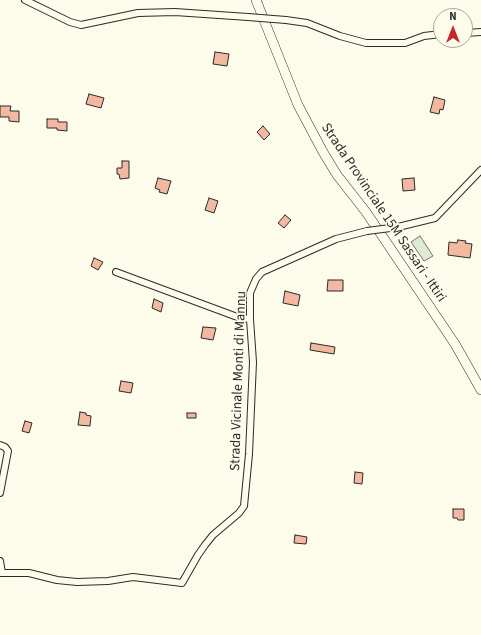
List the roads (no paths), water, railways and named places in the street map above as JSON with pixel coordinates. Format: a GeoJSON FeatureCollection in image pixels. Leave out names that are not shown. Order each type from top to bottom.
{"type":"FeatureCollection","features":[{"type":"Feature","properties":{"kind":"main road","name":"Strada Provinciale 15M Sassari - Ittiri"},"geometry":{"type":"LineString","coordinates":[[256,0],[298,105],[322,152],[337,175],[370,218],[455,344],[481,390]]}},
{"type":"Feature","properties":{"kind":"street"},"geometry":{"type":"LineString","coordinates":[[25,0],[65,20],[81,25],[138,13],[174,12],[286,20],[307,23],[340,36],[366,43],[405,43],[424,36],[433,35]]}},
{"type":"Feature","properties":{"kind":"street","name":"Strada Vicinale Monti di Mannu"},"geometry":{"type":"LineString","coordinates":[[1,573],[29,573],[57,580],[77,582],[108,581],[133,577],[182,583],[205,544],[213,535],[239,513],[244,506],[250,454],[253,362],[250,293],[256,279],[262,272],[336,239],[367,231],[398,227],[435,218],[481,170]]}},
{"type":"Feature","properties":{"kind":"street"},"geometry":{"type":"LineString","coordinates":[[116,272],[240,318],[250,319]]}},
{"type":"Feature","properties":{"kind":"street"},"geometry":{"type":"LineString","coordinates":[[0,445],[5,447],[8,451],[0,493]]}},
{"type":"Feature","properties":{"kind":"street"},"geometry":{"type":"LineString","coordinates":[[0,561],[1,573]]}}]}
